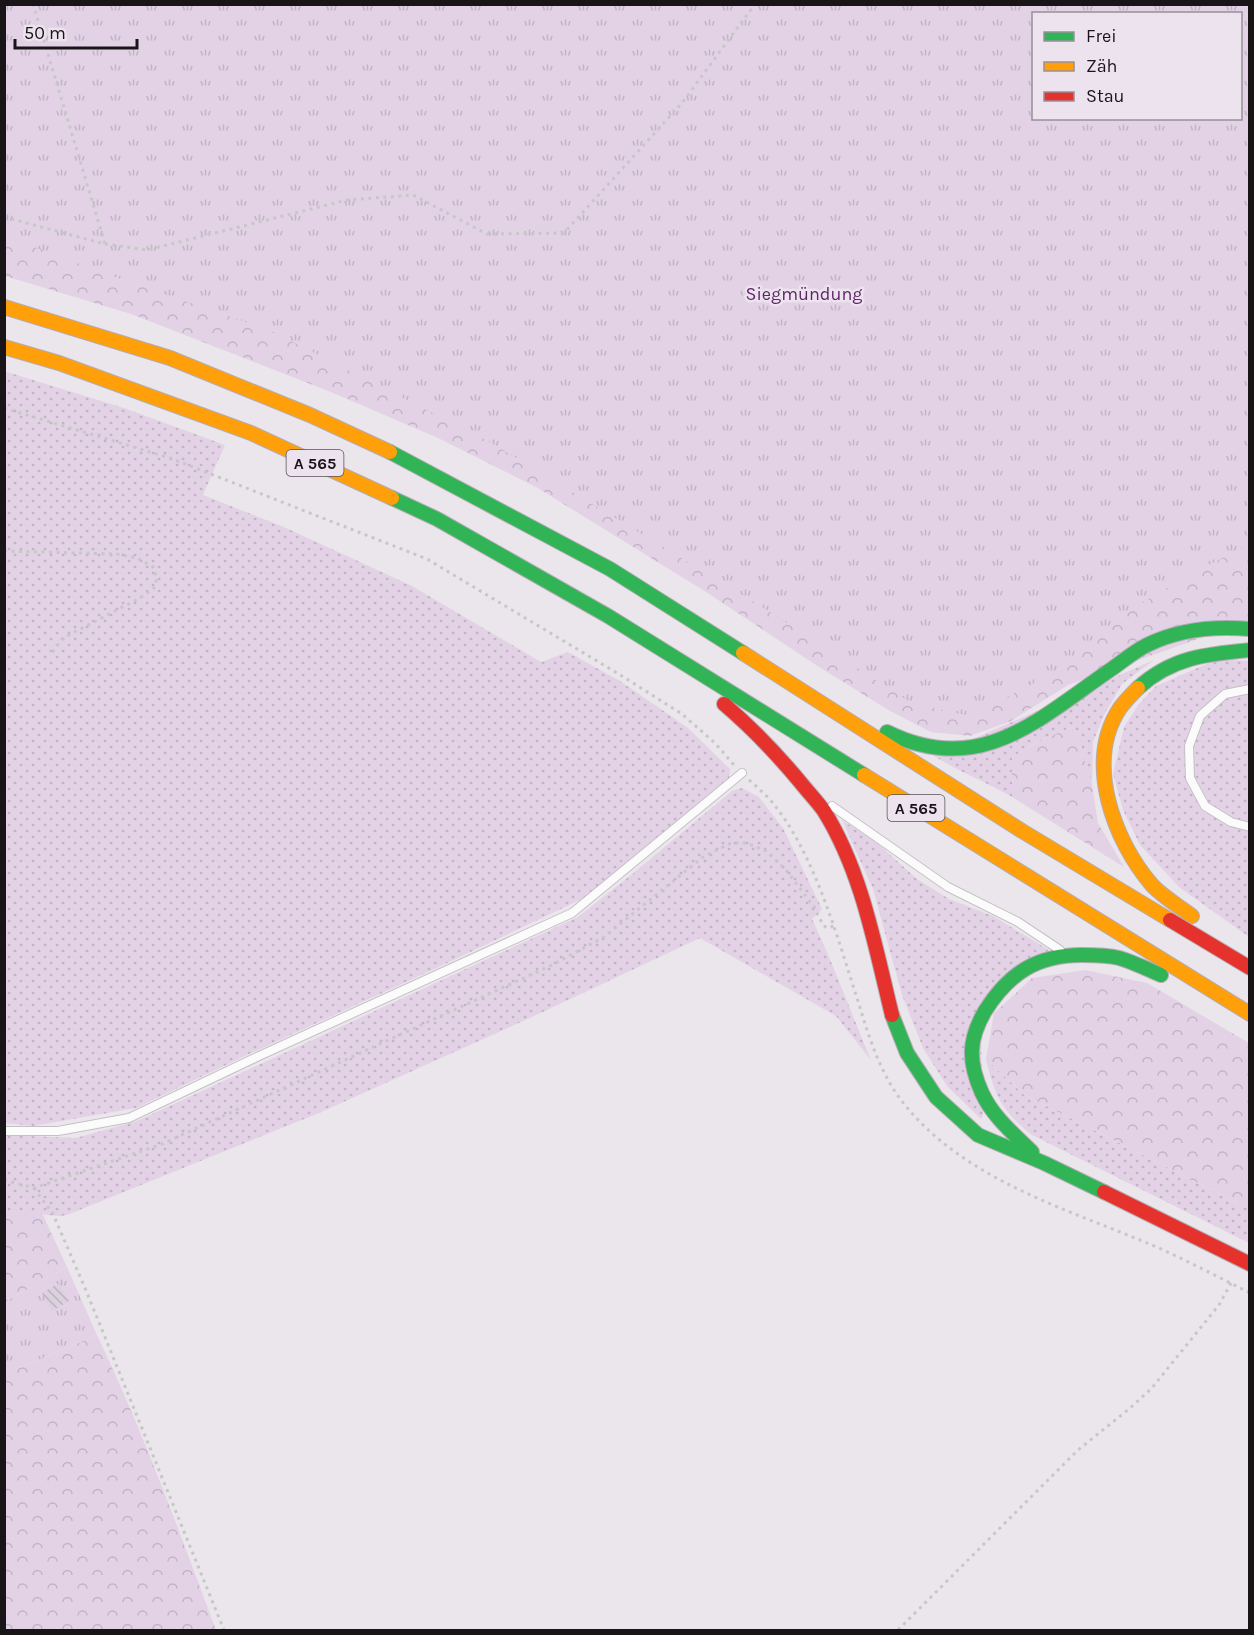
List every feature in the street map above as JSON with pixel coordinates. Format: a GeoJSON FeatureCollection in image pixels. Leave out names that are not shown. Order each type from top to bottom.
{"type":"FeatureCollection","features":[{"type":"Feature","properties":{"kind":"highway","name":"A 565"},"geometry":{"type":"LineString","coordinates":[[4,307],[170,358],[375,444],[610,569],[1022,831],[1250,968]]}},
{"type":"Feature","properties":{"kind":"highway","name":"A 565"},"geometry":{"type":"LineString","coordinates":[[4,347],[59,363],[251,433],[437,519],[608,616],[1224,1000],[1250,1014]]}},
{"type":"Feature","properties":{"kind":"highway"},"geometry":{"type":"LineString","coordinates":[[608,616],[716,697],[752,728],[823,810],[838,837],[861,893],[892,1016],[907,1053],[936,1097],[978,1135],[1044,1163],[1250,1264]]}},
{"type":"Feature","properties":{"kind":"highway"},"geometry":{"type":"LineString","coordinates":[[809,695],[911,743],[942,748],[982,746],[1034,725],[1091,681],[1149,643],[1182,632],[1232,627],[1250,629]]}},
{"type":"Feature","properties":{"kind":"highway"},"geometry":{"type":"LineString","coordinates":[[1250,650],[1204,654],[1164,668],[1140,686],[1120,708],[1110,729],[1103,764],[1108,805],[1123,842],[1153,886],[1250,961]]}},
{"type":"Feature","properties":{"kind":"highway"},"geometry":{"type":"LineString","coordinates":[[1044,1163],[999,1120],[983,1095],[974,1074],[972,1054],[974,1031],[1004,982],[1022,969],[1041,960],[1067,955],[1116,957],[1224,1000]]}},
{"type":"Feature","properties":{"kind":"lane"},"geometry":{"type":"LineString","coordinates":[[1250,689],[1225,694],[1200,716],[1189,746],[1190,778],[1205,806],[1231,822],[1250,827]]}},
{"type":"Feature","properties":{"kind":"lane"},"geometry":{"type":"LineString","coordinates":[[4,1131],[58,1131],[129,1118],[572,913],[742,773]]}},
{"type":"Feature","properties":{"kind":"lane"},"geometry":{"type":"LineString","coordinates":[[808,791],[948,886],[1018,922],[1067,955]]}},
{"type":"Feature","properties":{"kind":"path"},"geometry":{"type":"LineString","coordinates":[[33,4],[105,244]]}},
{"type":"Feature","properties":{"kind":"path"},"geometry":{"type":"LineString","coordinates":[[4,217],[105,244],[147,250],[346,200],[413,195],[487,234],[564,233],[682,103],[754,4]]}},
{"type":"Feature","properties":{"kind":"path"},"geometry":{"type":"LineString","coordinates":[[4,408],[170,458],[428,559],[682,714],[716,743],[742,773]]}},
{"type":"Feature","properties":{"kind":"path"},"geometry":{"type":"LineString","coordinates":[[4,550],[116,554],[136,558],[153,567],[157,578],[154,588],[140,598],[63,638],[50,655]]}},
{"type":"Feature","properties":{"kind":"path"},"geometry":{"type":"LineString","coordinates":[[4,1180],[34,1188],[162,1144],[552,964],[604,937],[703,857],[730,843],[747,843],[766,851],[786,870],[814,907],[823,925],[827,928],[834,926]]}},
{"type":"Feature","properties":{"kind":"path"},"geometry":{"type":"LineString","coordinates":[[34,1188],[53,1214],[76,1267],[224,1630]]}},
{"type":"Feature","properties":{"kind":"path"},"geometry":{"type":"LineString","coordinates":[[898,1630],[1078,1450],[1151,1389],[1218,1305],[1231,1284]]}},
{"type":"Feature","properties":{"kind":"green space","name":"Siegmündung"},"geometry":{"type":"Polygon","coordinates":[[[4,5],[1249,5],[1249,545],[1192,573],[1135,607],[1053,673],[971,716],[913,704],[767,610],[488,441],[269,330],[5,236],[4,5]]]}},
{"type":"Feature","properties":{"kind":"green space"},"geometry":{"type":"Polygon","coordinates":[[[4,229],[1249,523],[1249,621],[1068,685],[1011,721],[970,736],[931,732],[890,711],[819,667],[706,592],[536,487],[438,438],[331,392],[131,314],[5,276],[4,229]]]}},
{"type":"Feature","properties":{"kind":"green space"},"geometry":{"type":"Polygon","coordinates":[[[4,371],[124,408],[225,445],[203,495],[284,527],[412,586],[541,662],[568,652],[620,681],[688,728],[730,769],[729,778],[584,898],[136,1108],[33,1126],[5,1123],[4,371]]]}},
{"type":"Feature","properties":{"kind":"green space"},"geometry":{"type":"Polygon","coordinates":[[[1218,659],[1249,661],[1249,937],[1179,887],[1140,845],[1123,810],[1113,774],[1124,727],[1139,704],[1156,686],[1218,659]]]}},
{"type":"Feature","properties":{"kind":"green space"},"geometry":{"type":"Polygon","coordinates":[[[1154,660],[1122,684],[1104,715],[1093,742],[1092,785],[1074,726],[1012,757],[1012,797],[934,756],[1154,660]]]}},
{"type":"Feature","properties":{"kind":"green space"},"geometry":{"type":"Polygon","coordinates":[[[1074,726],[1092,785],[1098,823],[1124,867],[1012,797],[1012,757],[1074,726]]]}},
{"type":"Feature","properties":{"kind":"green space"},"geometry":{"type":"Polygon","coordinates":[[[742,788],[759,797],[783,828],[822,909],[812,919],[871,1060],[836,1016],[700,938],[319,1113],[67,1215],[5,1211],[5,1135],[76,1138],[137,1121],[578,917],[732,791],[742,788]]]}},
{"type":"Feature","properties":{"kind":"green space"},"geometry":{"type":"Polygon","coordinates":[[[842,820],[877,843],[917,879],[949,899],[993,916],[1049,950],[980,1003],[983,1115],[981,1119],[947,1086],[923,1048],[902,995],[873,889],[842,820]]]}},
{"type":"Feature","properties":{"kind":"green space"},"geometry":{"type":"Polygon","coordinates":[[[1085,970],[1147,983],[1249,1043],[1249,1209],[1023,1094],[986,1059],[994,1013],[1032,978],[1085,970]]]}},
{"type":"Feature","properties":{"kind":"green space"},"geometry":{"type":"Polygon","coordinates":[[[986,1059],[1023,1094],[1249,1209],[1249,1243],[1032,1135],[1013,1118],[1001,1102],[986,1059]]]}},
{"type":"Feature","properties":{"kind":"green space"},"geometry":{"type":"Polygon","coordinates":[[[4,1211],[42,1213],[67,1267],[5,1302],[4,1211]]]}},
{"type":"Feature","properties":{"kind":"green space"},"geometry":{"type":"Polygon","coordinates":[[[67,1267],[97,1335],[5,1374],[5,1302],[67,1267]]]}},
{"type":"Feature","properties":{"kind":"green space"},"geometry":{"type":"Polygon","coordinates":[[[97,1335],[145,1444],[216,1630],[5,1630],[5,1374],[97,1335]]]}},
{"type":"Feature","properties":{"kind":"building"},"geometry":{"type":"Polygon","coordinates":[[[59,1283],[69,1301],[52,1311],[42,1293],[59,1283]]]}},
{"type":"Feature","properties":{"kind":"traffic: fast"},"geometry":{"type":"LineString","coordinates":[[390,452],[610,569],[743,653]]}},
{"type":"Feature","properties":{"kind":"traffic: fast"},"geometry":{"type":"LineString","coordinates":[[392,498],[437,519],[608,616],[864,775]]}},
{"type":"Feature","properties":{"kind":"traffic: fast"},"geometry":{"type":"LineString","coordinates":[[887,732],[921,745],[952,749],[981,745],[1008,736],[1035,722],[1147,645],[1184,632],[1224,628],[1250,629]]}},
{"type":"Feature","properties":{"kind":"traffic: fast"},"geometry":{"type":"LineString","coordinates":[[1138,688],[1177,663],[1219,653],[1250,650]]}},
{"type":"Feature","properties":{"kind":"traffic: fast"},"geometry":{"type":"LineString","coordinates":[[1032,1152],[992,1110],[982,1093],[974,1071],[972,1051],[975,1032],[994,998],[1014,977],[1051,958],[1082,955],[1114,957],[1161,975]]}},
{"type":"Feature","properties":{"kind":"traffic: fast"},"geometry":{"type":"LineString","coordinates":[[892,1015],[907,1053],[936,1097],[978,1135],[1104,1192]]}},
{"type":"Feature","properties":{"kind":"traffic: slow"},"geometry":{"type":"LineString","coordinates":[[4,307],[170,358],[310,415],[390,452]]}},
{"type":"Feature","properties":{"kind":"traffic: slow"},"geometry":{"type":"LineString","coordinates":[[4,347],[59,363],[251,433],[392,498]]}},
{"type":"Feature","properties":{"kind":"traffic: slow"},"geometry":{"type":"LineString","coordinates":[[743,653],[1022,831],[1170,920]]}},
{"type":"Feature","properties":{"kind":"traffic: slow"},"geometry":{"type":"LineString","coordinates":[[1138,688],[1120,708],[1109,729],[1104,752],[1104,776],[1108,800],[1116,824],[1138,867],[1156,889],[1192,916]]}},
{"type":"Feature","properties":{"kind":"traffic: slow"},"geometry":{"type":"LineString","coordinates":[[864,775],[1250,1014]]}},
{"type":"Feature","properties":{"kind":"traffic: jam"},"geometry":{"type":"LineString","coordinates":[[724,704],[792,772],[824,811],[837,834],[866,910],[892,1015]]}},
{"type":"Feature","properties":{"kind":"traffic: jam"},"geometry":{"type":"LineString","coordinates":[[1170,920],[1250,968]]}},
{"type":"Feature","properties":{"kind":"traffic: jam"},"geometry":{"type":"LineString","coordinates":[[1104,1192],[1250,1264]]}}]}
